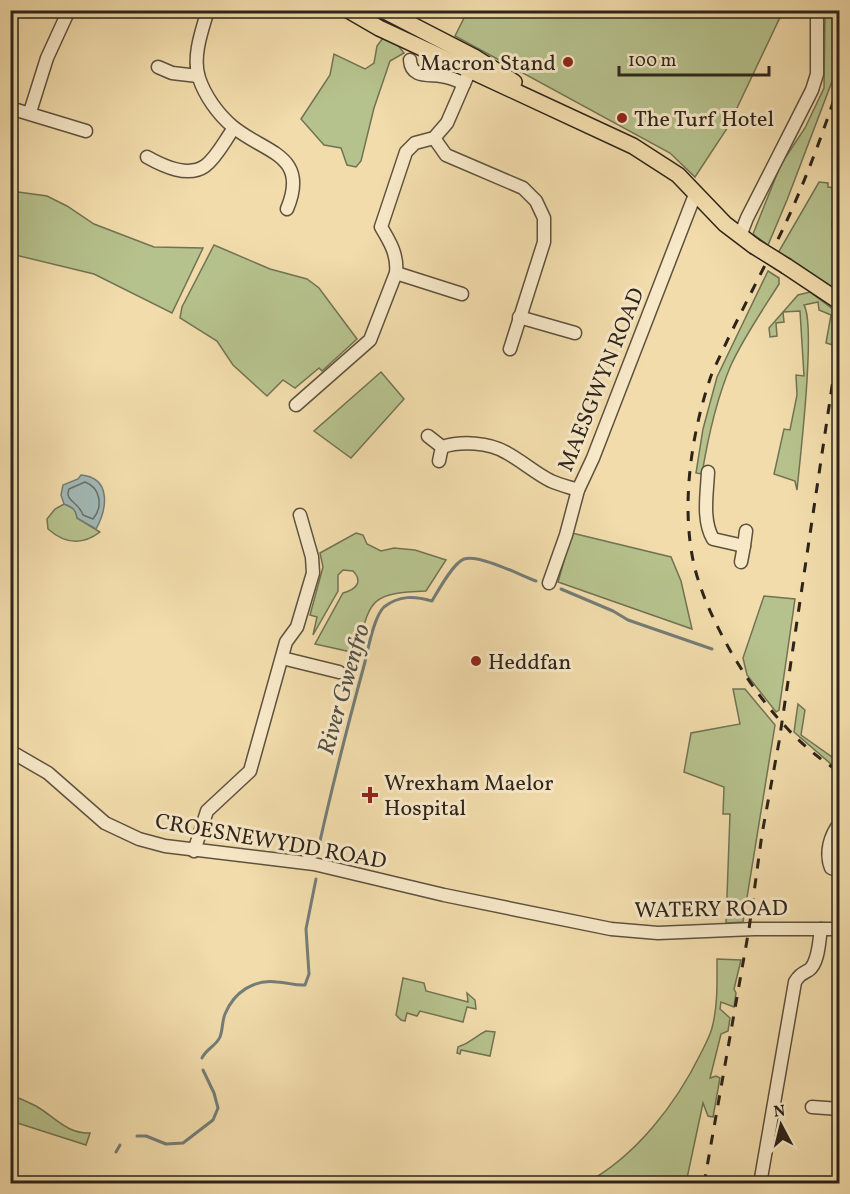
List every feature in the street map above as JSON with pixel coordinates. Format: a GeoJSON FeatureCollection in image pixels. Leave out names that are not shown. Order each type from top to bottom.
{"type":"FeatureCollection","features":[{"type":"Feature","properties":{"kind":"main road"},"geometry":{"type":"LineString","coordinates":[[348,10],[379,28],[632,146],[678,175],[715,214],[740,236],[840,302]]}},
{"type":"Feature","properties":{"kind":"main road"},"geometry":{"type":"LineString","coordinates":[[383,10],[470,71]]}},
{"type":"Feature","properties":{"kind":"street"},"geometry":{"type":"LineString","coordinates":[[30,112],[47,58],[69,10]]}},
{"type":"Feature","properties":{"kind":"street"},"geometry":{"type":"LineString","coordinates":[[208,10],[197,51],[198,76],[216,110],[234,128],[277,153],[289,165],[293,180],[292,196],[287,209]]}},
{"type":"Feature","properties":{"kind":"street"},"geometry":{"type":"LineString","coordinates":[[740,236],[812,90],[817,74],[817,10]]}},
{"type":"Feature","properties":{"kind":"street"},"geometry":{"type":"LineString","coordinates":[[410,60],[410,65],[416,73],[426,76],[441,76],[455,80],[470,71]]}},
{"type":"Feature","properties":{"kind":"street"},"geometry":{"type":"LineString","coordinates":[[158,66],[172,73],[198,76]]}},
{"type":"Feature","properties":{"kind":"street"},"geometry":{"type":"LineString","coordinates":[[296,405],[370,340],[396,273],[397,265],[393,247],[381,227],[406,152],[415,143],[434,138],[447,123],[470,71]]}},
{"type":"Feature","properties":{"kind":"street"},"geometry":{"type":"LineString","coordinates":[[10,108],[30,112],[86,131]]}},
{"type":"Feature","properties":{"kind":"street"},"geometry":{"type":"LineString","coordinates":[[147,158],[166,168],[199,170],[212,159],[234,128]]}},
{"type":"Feature","properties":{"kind":"street"},"geometry":{"type":"LineString","coordinates":[[434,138],[446,155],[523,188],[537,201],[544,218],[544,242],[510,349]]}},
{"type":"Feature","properties":{"kind":"street","name":"MAESGWYN ROAD"},"geometry":{"type":"LineString","coordinates":[[549,582],[566,535],[578,490],[593,458],[696,192]]}},
{"type":"Feature","properties":{"kind":"street"},"geometry":{"type":"LineString","coordinates":[[396,273],[462,294]]}},
{"type":"Feature","properties":{"kind":"street"},"geometry":{"type":"LineString","coordinates":[[519,317],[575,333]]}},
{"type":"Feature","properties":{"kind":"street"},"geometry":{"type":"LineString","coordinates":[[428,436],[442,447]]}},
{"type":"Feature","properties":{"kind":"street"},"geometry":{"type":"LineString","coordinates":[[442,447],[451,444],[490,446],[505,452],[552,481],[578,490]]}},
{"type":"Feature","properties":{"kind":"street"},"geometry":{"type":"LineString","coordinates":[[439,461],[442,447]]}},
{"type":"Feature","properties":{"kind":"street"},"geometry":{"type":"LineString","coordinates":[[708,472],[706,512],[708,531],[713,539],[744,546]]}},
{"type":"Feature","properties":{"kind":"street"},"geometry":{"type":"LineString","coordinates":[[194,851],[207,811],[250,771],[286,642],[297,627],[313,573],[312,557],[300,515]]}},
{"type":"Feature","properties":{"kind":"street"},"geometry":{"type":"LineString","coordinates":[[741,562],[746,531]]}},
{"type":"Feature","properties":{"kind":"street"},"geometry":{"type":"LineString","coordinates":[[282,658],[339,672]]}},
{"type":"Feature","properties":{"kind":"street","name":"CROESNEWYDD ROAD"},"geometry":{"type":"LineString","coordinates":[[10,752],[48,773],[105,823],[121,832],[165,846],[314,864],[444,895],[584,924]]}},
{"type":"Feature","properties":{"kind":"street"},"geometry":{"type":"LineString","coordinates":[[840,823],[833,832],[829,851],[831,868],[840,871]]}},
{"type":"Feature","properties":{"kind":"street","name":"WATERY ROAD"},"geometry":{"type":"LineString","coordinates":[[584,924],[658,933],[840,929]]}},
{"type":"Feature","properties":{"kind":"street"},"geometry":{"type":"LineString","coordinates":[[760,1184],[795,982],[815,960],[821,928]]}},
{"type":"Feature","properties":{"kind":"street"},"geometry":{"type":"LineString","coordinates":[[812,1107],[840,1109]]}},
{"type":"Feature","properties":{"kind":"green space"},"geometry":{"type":"Polygon","coordinates":[[[468,10],[783,11],[728,127],[695,177],[670,153],[455,36],[468,10]]]}},
{"type":"Feature","properties":{"kind":"green space"},"geometry":{"type":"Polygon","coordinates":[[[825,11],[839,11],[839,63],[768,245],[753,234],[781,164],[805,128],[824,88],[825,11]]]}},
{"type":"Feature","properties":{"kind":"green space"},"geometry":{"type":"Polygon","coordinates":[[[383,38],[396,43],[404,53],[390,61],[374,108],[361,161],[356,167],[347,165],[341,148],[324,145],[301,119],[330,75],[334,54],[365,69],[374,63],[377,46],[383,38]]]}},
{"type":"Feature","properties":{"kind":"green space"},"geometry":{"type":"Polygon","coordinates":[[[819,182],[828,183],[828,187],[836,188],[832,224],[839,293],[778,253],[819,182]]]}},
{"type":"Feature","properties":{"kind":"green space"},"geometry":{"type":"Polygon","coordinates":[[[11,191],[47,196],[94,224],[154,247],[203,248],[172,313],[94,274],[11,254],[11,191]]]}},
{"type":"Feature","properties":{"kind":"green space"},"geometry":{"type":"Polygon","coordinates":[[[214,245],[270,269],[307,279],[319,288],[357,339],[322,371],[319,368],[295,388],[283,380],[267,396],[233,365],[217,341],[180,318],[182,307],[214,245]]]}},
{"type":"Feature","properties":{"kind":"green space"},"geometry":{"type":"Polygon","coordinates":[[[768,271],[779,278],[779,284],[747,334],[731,365],[713,419],[702,474],[696,473],[703,429],[717,377],[768,271]]]}},
{"type":"Feature","properties":{"kind":"green space"},"geometry":{"type":"Polygon","coordinates":[[[810,292],[838,313],[833,345],[826,343],[831,315],[819,310],[818,302],[804,305],[807,317],[808,364],[797,490],[795,481],[774,474],[784,429],[790,430],[797,395],[796,375],[804,376],[800,311],[783,312],[798,295],[810,292]]]}},
{"type":"Feature","properties":{"kind":"green space"},"geometry":{"type":"Polygon","coordinates":[[[783,312],[784,322],[776,323],[777,336],[770,337],[769,328],[783,312]]]}},
{"type":"Feature","properties":{"kind":"green space"},"geometry":{"type":"Polygon","coordinates":[[[381,372],[404,399],[351,458],[314,431],[381,372]]]}},
{"type":"Feature","properties":{"kind":"green space"},"geometry":{"type":"Polygon","coordinates":[[[64,504],[76,512],[77,518],[100,532],[81,541],[67,540],[54,534],[48,529],[47,519],[55,509],[64,504]]]}},
{"type":"Feature","properties":{"kind":"green space"},"geometry":{"type":"Polygon","coordinates":[[[356,533],[363,535],[367,544],[381,551],[394,548],[415,550],[446,560],[426,591],[392,594],[374,603],[365,622],[356,653],[315,644],[343,593],[357,585],[358,579],[353,571],[343,570],[338,575],[338,591],[313,635],[317,617],[310,615],[323,567],[320,553],[356,533]]]}},
{"type":"Feature","properties":{"kind":"green space"},"geometry":{"type":"Polygon","coordinates":[[[572,533],[671,557],[681,581],[692,629],[558,582],[572,533]]]}},
{"type":"Feature","properties":{"kind":"green space"},"geometry":{"type":"Polygon","coordinates":[[[764,596],[795,599],[779,710],[776,712],[747,675],[743,658],[764,596]]]}},
{"type":"Feature","properties":{"kind":"green space"},"geometry":{"type":"Polygon","coordinates":[[[733,689],[745,689],[775,725],[743,922],[726,923],[730,814],[723,814],[724,787],[684,772],[691,733],[740,724],[733,689]]]}},
{"type":"Feature","properties":{"kind":"green space"},"geometry":{"type":"Polygon","coordinates":[[[798,704],[805,710],[801,735],[839,762],[839,771],[794,732],[798,704]]]}},
{"type":"Feature","properties":{"kind":"green space"},"geometry":{"type":"Polygon","coordinates":[[[717,959],[741,960],[734,989],[736,993],[734,1007],[721,1002],[720,1009],[730,1018],[728,1031],[721,1034],[710,1078],[716,1076],[720,1078],[713,1117],[708,1116],[703,1103],[686,1183],[586,1183],[604,1172],[638,1143],[680,1091],[712,1028],[716,1002],[717,959]]]}},
{"type":"Feature","properties":{"kind":"green space"},"geometry":{"type":"Polygon","coordinates":[[[403,978],[424,983],[426,991],[468,1002],[467,993],[475,1000],[476,1009],[467,1007],[463,1022],[420,1011],[417,1016],[407,1013],[405,1021],[401,1020],[396,1015],[403,978]]]}},
{"type":"Feature","properties":{"kind":"green space"},"geometry":{"type":"Polygon","coordinates":[[[486,1031],[495,1032],[490,1056],[461,1050],[460,1054],[457,1053],[458,1047],[486,1031]]]}},
{"type":"Feature","properties":{"kind":"green space"},"geometry":{"type":"Polygon","coordinates":[[[11,1095],[36,1106],[68,1128],[90,1133],[86,1145],[11,1121],[11,1095]]]}},
{"type":"Feature","properties":{"kind":"water"},"geometry":{"type":"Polygon","coordinates":[[[81,475],[91,477],[102,488],[103,513],[96,529],[77,518],[76,512],[64,504],[61,495],[63,485],[78,479],[81,475]]]}},
{"type":"Feature","properties":{"kind":"waterway","name":"River Gwenfro"},"geometry":{"type":"LineString","coordinates":[[318,850],[340,756],[372,633],[380,611],[395,600],[419,598],[432,601],[451,571],[464,559],[471,558],[489,562],[536,581]]}},
{"type":"Feature","properties":{"kind":"waterway","name":"River Gwenfro"},"geometry":{"type":"LineString","coordinates":[[561,589],[613,611],[628,620],[712,649]]}},
{"type":"Feature","properties":{"kind":"waterway","name":"River Gwenfro"},"geometry":{"type":"LineString","coordinates":[[202,1058],[220,1037],[224,1017],[239,993],[260,983],[281,982],[305,985],[309,974],[306,929],[316,879]]}},
{"type":"Feature","properties":{"kind":"waterway","name":"River Gwenfro"},"geometry":{"type":"LineString","coordinates":[[137,1136],[146,1136],[166,1144],[183,1143],[213,1120],[218,1108],[203,1070]]}},
{"type":"Feature","properties":{"kind":"waterway","name":"River Gwenfro"},"geometry":{"type":"LineString","coordinates":[[116,1152],[120,1145]]}},
{"type":"Feature","properties":{"kind":"railway"},"geometry":{"type":"LineString","coordinates":[[840,81],[814,156],[791,211],[711,376],[693,446],[688,496],[688,521],[695,569],[710,612],[731,652],[778,719],[807,748],[840,772]]}},
{"type":"Feature","properties":{"kind":"railway"},"geometry":{"type":"LineString","coordinates":[[840,204],[840,252]]}},
{"type":"Feature","properties":{"kind":"railway"},"geometry":{"type":"LineString","coordinates":[[704,1184],[779,742],[840,333]]}},
{"type":"Feature","properties":{"kind":"place","name":"Macron Stand"},"geometry":{"type":"Point","coordinates":[568,62]}},
{"type":"Feature","properties":{"kind":"place","name":"The Turf Hotel"},"geometry":{"type":"Point","coordinates":[622,118]}},
{"type":"Feature","properties":{"kind":"place","name":"Heddfan"},"geometry":{"type":"Point","coordinates":[476,661]}},
{"type":"Feature","properties":{"kind":"place","name":"Wrexham Maelor Hospital"},"geometry":{"type":"Point","coordinates":[370,795]}}]}
